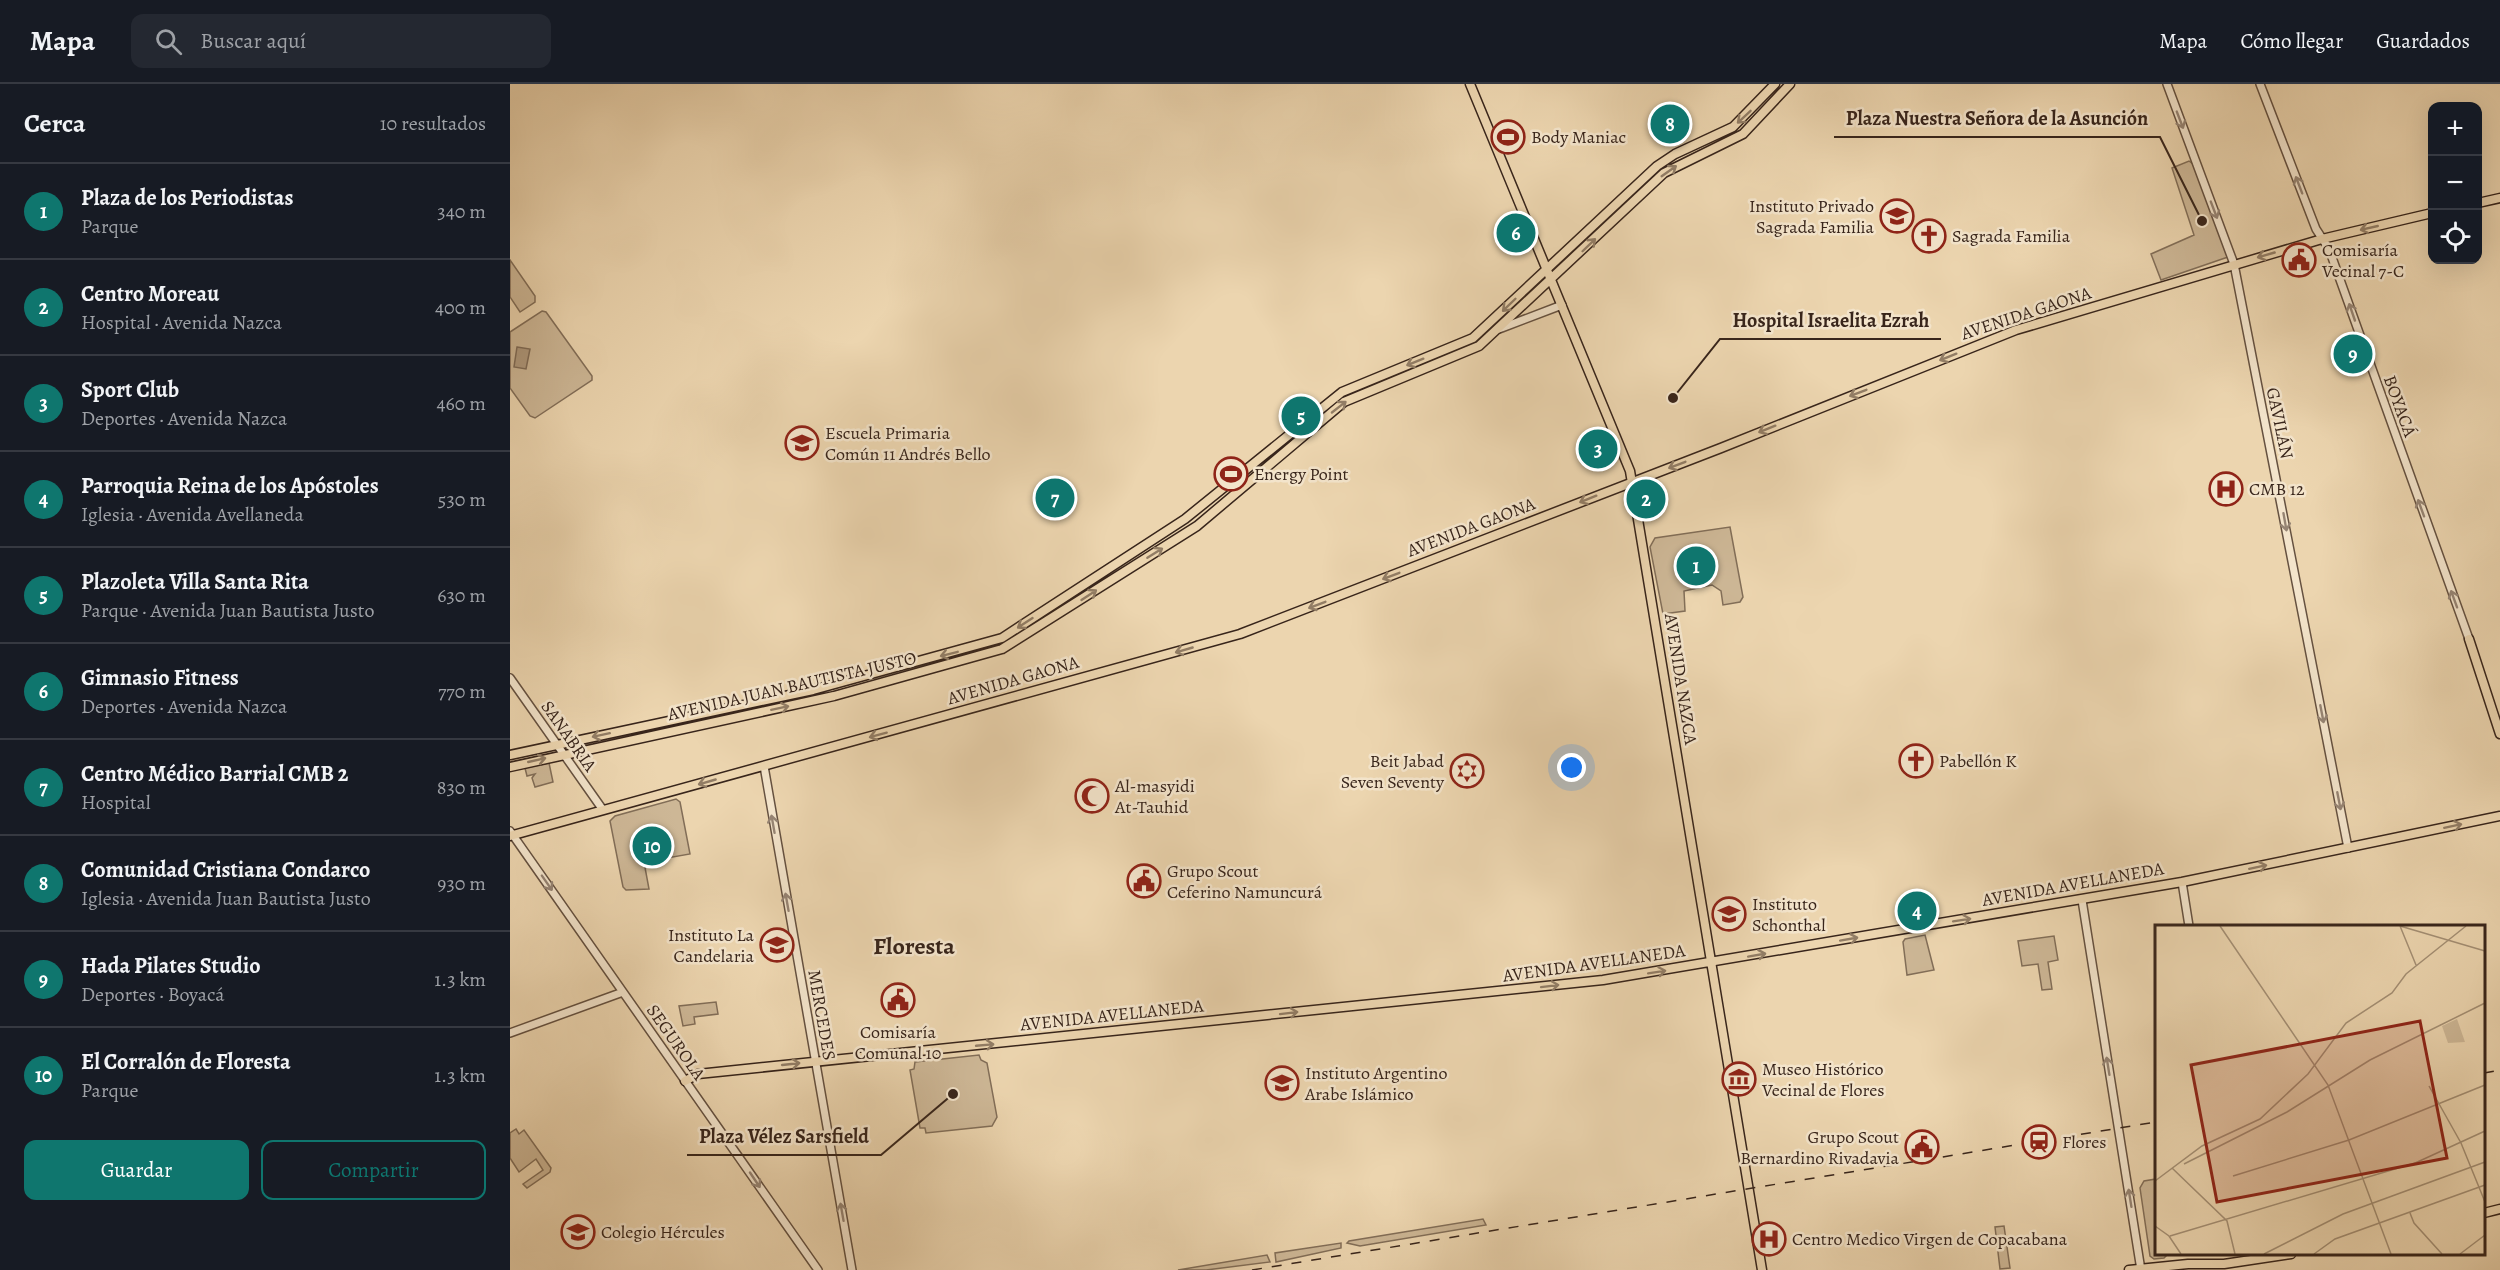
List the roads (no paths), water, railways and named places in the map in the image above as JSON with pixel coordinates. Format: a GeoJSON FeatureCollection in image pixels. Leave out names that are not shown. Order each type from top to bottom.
{"type":"FeatureCollection","features":[{"type":"Feature","properties":{"kind":"main road","name":"AVENIDA NAZCA"},"geometry":{"type":"LineString","coordinates":[[1470,84],[1563,305],[1632,482],[1762,1270]]}},
{"type":"Feature","properties":{"kind":"main road","name":"AVENIDA JUAN BAUTISTA JUSTO"},"geometry":{"type":"LineString","coordinates":[[510,755],[813,690],[996,641],[1185,519],[1342,392],[1473,338],[1657,166],[1675,154],[1732,128],[1775,84]]}},
{"type":"Feature","properties":{"kind":"main road","name":"AVENIDA JUAN BAUTISTA JUSTO"},"geometry":{"type":"LineString","coordinates":[[510,766],[834,696],[1002,650],[1197,526],[1344,402],[1473,350],[1499,329],[1664,173],[1743,134],[1790,84]]}},
{"type":"Feature","properties":{"kind":"main road"},"geometry":{"type":"LineString","coordinates":[[2482,202],[2500,198]]}},
{"type":"Feature","properties":{"kind":"main road","name":"AVENIDA GAONA"},"geometry":{"type":"LineString","coordinates":[[511,834],[1240,634],[1995,338],[2322,238],[2428,214]]}},
{"type":"Feature","properties":{"kind":"main road"},"geometry":{"type":"LineString","coordinates":[[2469,639],[2500,734]]}},
{"type":"Feature","properties":{"kind":"main road","name":"AVENIDA AVELLANEDA"},"geometry":{"type":"LineString","coordinates":[[685,1081],[698,1074],[815,1061],[1450,998],[1603,980],[2201,879],[2500,816]]}},
{"type":"Feature","properties":{"kind":"main road"},"geometry":{"type":"LineString","coordinates":[[2485,1214],[2500,1209]]}},
{"type":"Feature","properties":{"kind":"main road"},"geometry":{"type":"LineString","coordinates":[[2207,1270],[2235,1258],[2277,1255]]}},
{"type":"Feature","properties":{"kind":"main road"},"geometry":{"type":"LineString","coordinates":[[2129,1270],[2203,1263],[2224,1264]]}},
{"type":"Feature","properties":{"kind":"street","name":"GAVILÁN"},"geometry":{"type":"LineString","coordinates":[[2167,84],[2234,264],[2348,848]]}},
{"type":"Feature","properties":{"kind":"street","name":"BOYACÁ"},"geometry":{"type":"LineString","coordinates":[[2260,84],[2316,230],[2329,249],[2469,639]]}},
{"type":"Feature","properties":{"kind":"street"},"geometry":{"type":"LineString","coordinates":[[1499,329],[1563,305]]}},
{"type":"Feature","properties":{"kind":"street","name":"SANABRIA"},"geometry":{"type":"LineString","coordinates":[[510,678],[603,810]]}},
{"type":"Feature","properties":{"kind":"street","name":"MERCEDES"},"geometry":{"type":"LineString","coordinates":[[764,766],[852,1270]]}},
{"type":"Feature","properties":{"kind":"street","name":"SEGUROLA"},"geometry":{"type":"LineString","coordinates":[[511,834],[818,1270]]}},
{"type":"Feature","properties":{"kind":"street"},"geometry":{"type":"LineString","coordinates":[[2182,882],[2189,925]]}},
{"type":"Feature","properties":{"kind":"street"},"geometry":{"type":"LineString","coordinates":[[2082,900],[2141,1269]]}},
{"type":"Feature","properties":{"kind":"street"},"geometry":{"type":"LineString","coordinates":[[510,1033],[623,992]]}},
{"type":"Feature","properties":{"kind":"railway"},"geometry":{"type":"LineString","coordinates":[[2485,1073],[2500,1070]]}},
{"type":"Feature","properties":{"kind":"railway"},"geometry":{"type":"LineString","coordinates":[[1252,1270],[2155,1122]]}},
{"type":"Feature","properties":{"kind":"place","name":"Comunidad Cristiana Condarco"},"geometry":{"type":"Point","coordinates":[1670,124]}},
{"type":"Feature","properties":{"kind":"place","name":"Body Maniac"},"geometry":{"type":"Point","coordinates":[1508,137]}},
{"type":"Feature","properties":{"kind":"place","name":"Instituto Privado Sagrada Familia"},"geometry":{"type":"Point","coordinates":[1897,216]}},
{"type":"Feature","properties":{"kind":"place","name":"Plaza Nuestra Señora de la Asunción"},"geometry":{"type":"Point","coordinates":[2202,221]}},
{"type":"Feature","properties":{"kind":"place","name":"Gimnasio Fitness"},"geometry":{"type":"Point","coordinates":[1516,233]}},
{"type":"Feature","properties":{"kind":"place","name":"Sagrada Familia"},"geometry":{"type":"Point","coordinates":[1929,236]}},
{"type":"Feature","properties":{"kind":"place","name":"Comisaría Vecinal 7-C"},"geometry":{"type":"Point","coordinates":[2299,260]}},
{"type":"Feature","properties":{"kind":"place","name":"Hada Pilates Studio"},"geometry":{"type":"Point","coordinates":[2353,354]}},
{"type":"Feature","properties":{"kind":"place","name":"Hospital Israelita Ezrah"},"geometry":{"type":"Point","coordinates":[1673,398]}},
{"type":"Feature","properties":{"kind":"place","name":"Plazoleta Villa Santa Rita"},"geometry":{"type":"Point","coordinates":[1301,416]}},
{"type":"Feature","properties":{"kind":"place","name":"Escuela Primaria Común 11 Andrés Bello"},"geometry":{"type":"Point","coordinates":[802,443]}},
{"type":"Feature","properties":{"kind":"place","name":"Sport Club"},"geometry":{"type":"Point","coordinates":[1598,449]}},
{"type":"Feature","properties":{"kind":"place","name":"Energy Point"},"geometry":{"type":"Point","coordinates":[1231,474]}},
{"type":"Feature","properties":{"kind":"place","name":"CMB 12"},"geometry":{"type":"Point","coordinates":[2226,489]}},
{"type":"Feature","properties":{"kind":"place","name":"Centro Médico Barrial CMB 2"},"geometry":{"type":"Point","coordinates":[1055,498]}},
{"type":"Feature","properties":{"kind":"place","name":"Centro Moreau"},"geometry":{"type":"Point","coordinates":[1646,499]}},
{"type":"Feature","properties":{"kind":"place","name":"Plaza de los Periodistas"},"geometry":{"type":"Point","coordinates":[1696,566]}},
{"type":"Feature","properties":{"kind":"place","name":"Pabellón K"},"geometry":{"type":"Point","coordinates":[1916,761]}},
{"type":"Feature","properties":{"kind":"place","name":"Beit Jabad Seven Seventy"},"geometry":{"type":"Point","coordinates":[1467,771]}},
{"type":"Feature","properties":{"kind":"place","name":"Al-masyidi At-Tauhid"},"geometry":{"type":"Point","coordinates":[1092,796]}},
{"type":"Feature","properties":{"kind":"place","name":"El Corralón de Floresta"},"geometry":{"type":"Point","coordinates":[652,846]}},
{"type":"Feature","properties":{"kind":"place","name":"Grupo Scout Ceferino Namuncurá"},"geometry":{"type":"Point","coordinates":[1144,881]}},
{"type":"Feature","properties":{"kind":"place","name":"Parroquia Reina de los Apóstoles"},"geometry":{"type":"Point","coordinates":[1917,911]}},
{"type":"Feature","properties":{"kind":"place","name":"Instituto Schonthal"},"geometry":{"type":"Point","coordinates":[1729,914]}},
{"type":"Feature","properties":{"kind":"place","name":"Instituto La Candelaria"},"geometry":{"type":"Point","coordinates":[777,945]}},
{"type":"Feature","properties":{"kind":"place","name":"Comisaría Comunal 10"},"geometry":{"type":"Point","coordinates":[898,1000]}},
{"type":"Feature","properties":{"kind":"place","name":"Museo Histórico Vecinal de Flores"},"geometry":{"type":"Point","coordinates":[1739,1079]}},
{"type":"Feature","properties":{"kind":"place","name":"Instituto Argentino Arabe Islámico"},"geometry":{"type":"Point","coordinates":[1282,1083]}},
{"type":"Feature","properties":{"kind":"place","name":"Plaza Vélez Sarsfield"},"geometry":{"type":"Point","coordinates":[953,1094]}},
{"type":"Feature","properties":{"kind":"place","name":"Flores"},"geometry":{"type":"Point","coordinates":[2039,1142]}},
{"type":"Feature","properties":{"kind":"place","name":"Grupo Scout Bernardino Rivadavia"},"geometry":{"type":"Point","coordinates":[1922,1147]}},
{"type":"Feature","properties":{"kind":"place","name":"Colegio Hércules"},"geometry":{"type":"Point","coordinates":[578,1232]}},
{"type":"Feature","properties":{"kind":"place","name":"Centro Medico Virgen de Copacabana"},"geometry":{"type":"Point","coordinates":[1769,1239]}},
{"type":"Feature","properties":{"kind":"district","name":"Floresta"},"geometry":{"type":"Point","coordinates":[914,946]}}]}
